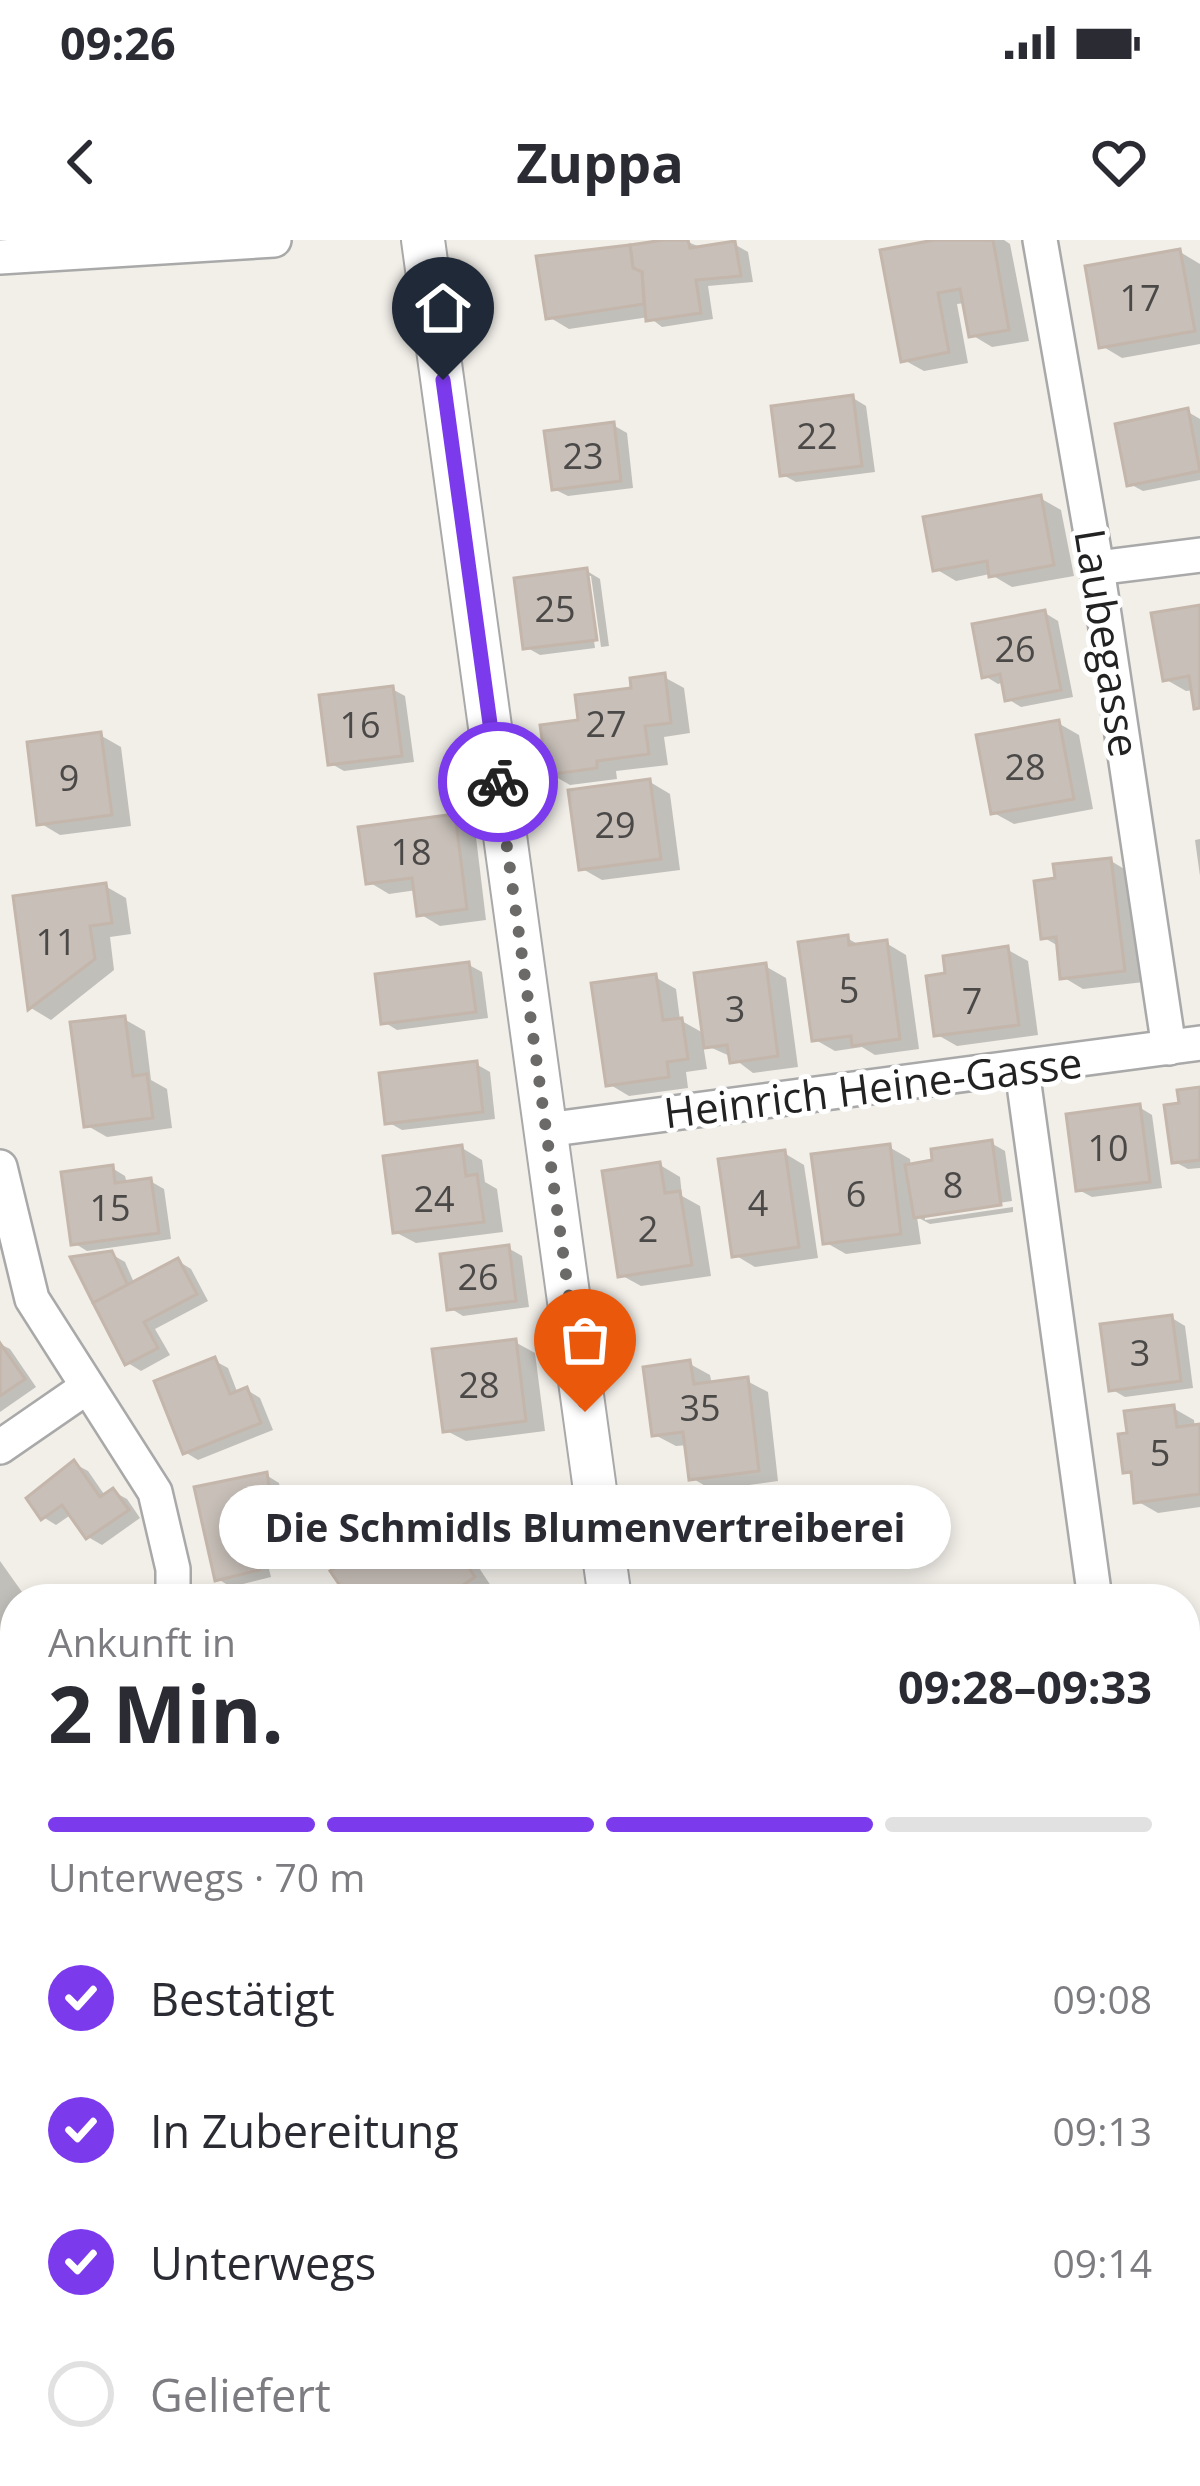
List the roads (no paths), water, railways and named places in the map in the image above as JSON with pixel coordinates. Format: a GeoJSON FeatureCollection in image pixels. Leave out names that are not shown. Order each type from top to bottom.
{"type":"FeatureCollection","features":[{"type":"Feature","properties":{"kind":"street"},"geometry":{"type":"LineString","coordinates":[[0,257],[274,240]]}},
{"type":"Feature","properties":{"kind":"street"},"geometry":{"type":"LineString","coordinates":[[423,240],[608,1584]]}},
{"type":"Feature","properties":{"kind":"street","name":"Laubegasse"},"geometry":{"type":"LineString","coordinates":[[1040,240],[1185,1046]]}},
{"type":"Feature","properties":{"kind":"street"},"geometry":{"type":"LineString","coordinates":[[1097,568],[1200,555]]}},
{"type":"Feature","properties":{"kind":"street","name":"Heinrich Heine-Gasse"},"geometry":{"type":"LineString","coordinates":[[546,1130],[1185,1046]]}},
{"type":"Feature","properties":{"kind":"street"},"geometry":{"type":"LineString","coordinates":[[1022,1070],[1093,1584]]}},
{"type":"Feature","properties":{"kind":"street"},"geometry":{"type":"LineString","coordinates":[[0,1167],[32,1299],[155,1492],[172,1584]]}},
{"type":"Feature","properties":{"kind":"street"},"geometry":{"type":"LineString","coordinates":[[0,1448],[87,1387]]}},
{"type":"Feature","properties":{"kind":"place","name":"Die Schmidls Blumenvertreiberei"},"geometry":{"type":"Point","coordinates":[585,1412]}}]}
